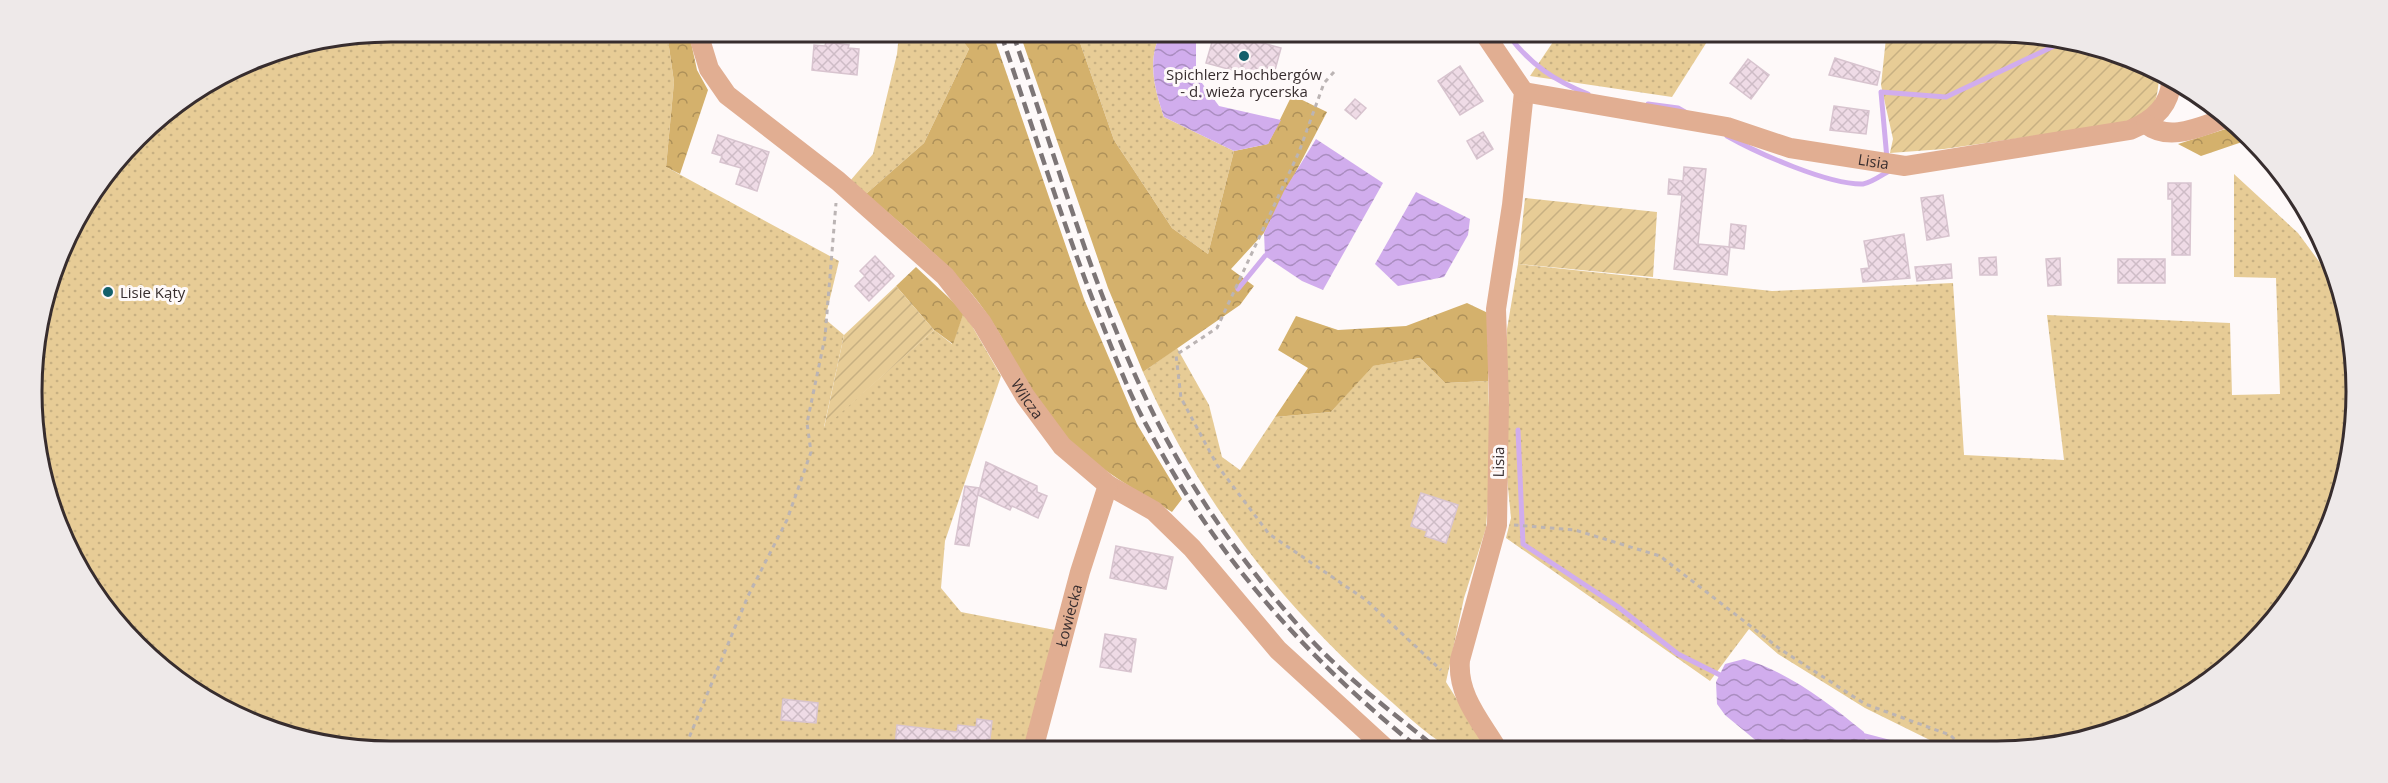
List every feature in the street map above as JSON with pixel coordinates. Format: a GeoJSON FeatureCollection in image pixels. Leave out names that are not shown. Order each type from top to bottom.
{"type":"FeatureCollection","features":[{"type":"Feature","properties":{"kind":"street","name":"Wilcza"},"geometry":{"type":"LineString","coordinates":[[701,42],[709,69],[727,95],[838,181],[945,276],[982,323],[1044,423],[1062,446],[1108,485],[1154,511],[1192,548],[1278,650],[1345,715],[1377,741]]}},
{"type":"Feature","properties":{"kind":"street"},"geometry":{"type":"LineString","coordinates":[[1490,42],[1524,92]]}},
{"type":"Feature","properties":{"kind":"street"},"geometry":{"type":"LineString","coordinates":[[2169,88],[2164,106],[2146,124],[2154,130],[2183,132],[2217,121]]}},
{"type":"Feature","properties":{"kind":"street","name":"Lisia"},"geometry":{"type":"LineString","coordinates":[[1492,741],[1465,696],[1459,675],[1460,660],[1497,525],[1499,402],[1496,309],[1512,205],[1524,92],[1727,127],[1790,148],[1905,166],[2108,134],[2146,124]]}},
{"type":"Feature","properties":{"kind":"street","name":"Łowiecka"},"geometry":{"type":"LineString","coordinates":[[1035,741],[1080,572],[1108,485]]}},
{"type":"Feature","properties":{"kind":"path"},"geometry":{"type":"LineString","coordinates":[[1334,72],[1323,83],[1299,152],[1217,328],[1176,355],[1181,398],[1216,465],[1269,534],[1366,600],[1445,672],[1459,675]]}},
{"type":"Feature","properties":{"kind":"path"},"geometry":{"type":"LineString","coordinates":[[688,741],[748,596],[787,520],[811,452],[807,423],[825,337],[838,181]]}},
{"type":"Feature","properties":{"kind":"path"},"geometry":{"type":"LineString","coordinates":[[1517,525],[1575,530],[1660,555],[1780,649],[1864,704],[1950,735],[1956,741]]}},
{"type":"Feature","properties":{"kind":"shaded area"},"geometry":{"type":"Polygon","coordinates":[[[668,42],[674,82],[666,167],[839,261],[825,319],[844,335],[824,427],[934,330],[952,344],[964,312],[1001,376],[945,541],[941,588],[961,612],[1055,630],[1028,741],[392,741],[346,738],[279,722],[217,694],[197,682],[161,654],[144,639],[114,604],[78,546],[54,482],[43,414],[45,346],[61,279],[78,237],[101,197],[144,144],[197,101],[258,69],[301,54],[369,43],[668,42]]]}},
{"type":"Feature","properties":{"kind":"shaded area"},"geometry":{"type":"Polygon","coordinates":[[[898,42],[963,42],[969,49],[924,143],[866,194],[850,181],[873,154],[898,42]]]}},
{"type":"Feature","properties":{"kind":"shaded area"},"geometry":{"type":"Polygon","coordinates":[[[1080,42],[1157,42],[1153,66],[1155,86],[1164,117],[1234,151],[1208,254],[1172,228],[1114,140],[1080,42]]]}},
{"type":"Feature","properties":{"kind":"shaded area"},"geometry":{"type":"Polygon","coordinates":[[[1553,42],[1707,42],[1672,97],[1530,76],[1553,42]]]}},
{"type":"Feature","properties":{"kind":"shaded area"},"geometry":{"type":"Polygon","coordinates":[[[1886,42],[1996,42],[2042,45],[2109,61],[2158,82],[2153,105],[2145,114],[2130,122],[1944,149],[1890,153],[1893,139],[1881,85],[1886,42]]]}},
{"type":"Feature","properties":{"kind":"shaded area"},"geometry":{"type":"Polygon","coordinates":[[[2234,174],[2298,233],[2322,265],[2327,279],[2343,346],[2346,392],[2343,437],[2334,482],[2319,525],[2299,566],[2274,604],[2244,639],[2191,682],[2151,705],[2109,722],[2042,738],[1932,741],[1865,708],[1778,654],[1749,629],[1710,681],[1506,538],[1511,518],[1506,467],[1507,329],[1518,264],[1772,291],[1953,283],[1964,455],[2064,460],[2047,315],[2230,323],[2232,395],[2280,394],[2276,278],[2234,277],[2234,174]]]}},
{"type":"Feature","properties":{"kind":"shaded area"},"geometry":{"type":"Polygon","coordinates":[[[1525,198],[1657,212],[1653,277],[1518,264],[1525,198]]]}},
{"type":"Feature","properties":{"kind":"shaded area"},"geometry":{"type":"Polygon","coordinates":[[[896,286],[934,330],[824,428],[844,335],[896,286]]]}},
{"type":"Feature","properties":{"kind":"shaded area"},"geometry":{"type":"Polygon","coordinates":[[[1177,348],[1209,405],[1222,457],[1240,470],[1275,417],[1331,412],[1372,366],[1420,358],[1445,383],[1488,381],[1491,461],[1486,528],[1464,598],[1446,682],[1483,741],[1440,741],[1435,738],[1348,663],[1312,626],[1246,548],[1216,506],[1189,463],[1143,372],[1177,348]]]}},
{"type":"Feature","properties":{"kind":"green space"},"geometry":{"type":"Polygon","coordinates":[[[668,42],[691,42],[697,70],[708,90],[680,174],[666,167],[674,82],[668,42]]]}},
{"type":"Feature","properties":{"kind":"green space"},"geometry":{"type":"Polygon","coordinates":[[[963,42],[996,42],[1084,299],[1137,424],[1182,499],[1172,512],[1106,471],[1057,429],[1036,399],[1000,335],[978,302],[933,252],[866,194],[924,143],[969,49],[963,42]]]}},
{"type":"Feature","properties":{"kind":"green space"},"geometry":{"type":"Polygon","coordinates":[[[1023,42],[1080,42],[1114,140],[1172,228],[1208,254],[1234,151],[1268,144],[1292,95],[1327,112],[1264,233],[1231,269],[1254,286],[1240,305],[1143,372],[1108,288],[1023,42]]]}},
{"type":"Feature","properties":{"kind":"green space"},"geometry":{"type":"Polygon","coordinates":[[[2227,129],[2242,142],[2201,156],[2178,144],[2227,129]]]}},
{"type":"Feature","properties":{"kind":"green space"},"geometry":{"type":"Polygon","coordinates":[[[916,267],[964,312],[953,344],[934,330],[896,286],[916,267]]]}},
{"type":"Feature","properties":{"kind":"green space"},"geometry":{"type":"Polygon","coordinates":[[[1467,303],[1488,313],[1488,381],[1445,383],[1420,358],[1373,366],[1331,412],[1275,417],[1308,368],[1278,350],[1296,316],[1338,330],[1406,326],[1467,303]]]}},
{"type":"Feature","properties":{"kind":"water"},"geometry":{"type":"Polygon","coordinates":[[[1157,42],[1196,42],[1196,75],[1219,106],[1281,120],[1268,144],[1234,151],[1164,117],[1155,86],[1153,66],[1157,42]]]}},
{"type":"Feature","properties":{"kind":"water"},"geometry":{"type":"Polygon","coordinates":[[[1316,139],[1383,183],[1323,290],[1302,281],[1265,256],[1264,233],[1284,191],[1316,139]]]}},
{"type":"Feature","properties":{"kind":"water"},"geometry":{"type":"Polygon","coordinates":[[[1416,192],[1470,219],[1468,235],[1444,277],[1398,286],[1375,264],[1416,192]]]}},
{"type":"Feature","properties":{"kind":"water"},"geometry":{"type":"Polygon","coordinates":[[[1744,659],[1792,680],[1864,732],[1866,741],[1757,741],[1725,715],[1717,704],[1716,682],[1725,664],[1744,659]]]}},
{"type":"Feature","properties":{"kind":"building"},"geometry":{"type":"Polygon","coordinates":[[[826,42],[849,45],[848,48],[859,49],[857,75],[812,70],[814,45],[825,46],[826,42]]]}},
{"type":"Feature","properties":{"kind":"building","name":"Spichlerz Hochbergów - d. wieża rycerska"},"geometry":{"type":"Polygon","coordinates":[[[1212,42],[1259,42],[1281,48],[1272,81],[1206,63],[1212,42]]]}},
{"type":"Feature","properties":{"kind":"building"},"geometry":{"type":"Polygon","coordinates":[[[1835,58],[1880,72],[1877,85],[1829,75],[1835,58]]]}},
{"type":"Feature","properties":{"kind":"building"},"geometry":{"type":"Polygon","coordinates":[[[1748,59],[1769,75],[1751,99],[1730,83],[1748,59]]]}},
{"type":"Feature","properties":{"kind":"building"},"geometry":{"type":"Polygon","coordinates":[[[1460,66],[1483,101],[1460,115],[1438,81],[1460,66]]]}},
{"type":"Feature","properties":{"kind":"building"},"geometry":{"type":"Polygon","coordinates":[[[1355,99],[1366,108],[1356,119],[1345,110],[1355,99]]]}},
{"type":"Feature","properties":{"kind":"building"},"geometry":{"type":"Polygon","coordinates":[[[1834,106],[1869,111],[1866,134],[1830,130],[1834,106]]]}},
{"type":"Feature","properties":{"kind":"building"},"geometry":{"type":"Polygon","coordinates":[[[1483,132],[1493,149],[1477,159],[1467,141],[1483,132]]]}},
{"type":"Feature","properties":{"kind":"building"},"geometry":{"type":"Polygon","coordinates":[[[718,135],[769,152],[757,191],[736,184],[741,168],[720,162],[722,156],[712,153],[718,135]]]}},
{"type":"Feature","properties":{"kind":"building"},"geometry":{"type":"Polygon","coordinates":[[[1684,167],[1706,169],[1698,244],[1730,247],[1727,275],[1674,269],[1682,195],[1668,194],[1669,179],[1683,181],[1684,167]]]}},
{"type":"Feature","properties":{"kind":"building"},"geometry":{"type":"Polygon","coordinates":[[[2168,183],[2191,183],[2190,255],[2172,255],[2172,199],[2168,199],[2168,183]]]}},
{"type":"Feature","properties":{"kind":"building"},"geometry":{"type":"Polygon","coordinates":[[[1943,195],[1949,236],[1927,240],[1921,198],[1943,195]]]}},
{"type":"Feature","properties":{"kind":"building"},"geometry":{"type":"Polygon","coordinates":[[[1731,224],[1746,226],[1744,249],[1729,247],[1731,224]]]}},
{"type":"Feature","properties":{"kind":"building"},"geometry":{"type":"Polygon","coordinates":[[[1904,234],[1910,278],[1863,282],[1861,269],[1869,268],[1864,241],[1904,234]]]}},
{"type":"Feature","properties":{"kind":"building"},"geometry":{"type":"Polygon","coordinates":[[[875,256],[894,276],[869,301],[855,286],[865,276],[860,271],[875,256]]]}},
{"type":"Feature","properties":{"kind":"building"},"geometry":{"type":"Polygon","coordinates":[[[1996,257],[1997,275],[1980,275],[1979,258],[1996,257]]]}},
{"type":"Feature","properties":{"kind":"building"},"geometry":{"type":"Polygon","coordinates":[[[2060,258],[2061,285],[2048,286],[2046,259],[2060,258]]]}},
{"type":"Feature","properties":{"kind":"building"},"geometry":{"type":"Polygon","coordinates":[[[2118,259],[2165,259],[2165,283],[2118,283],[2118,259]]]}},
{"type":"Feature","properties":{"kind":"building"},"geometry":{"type":"Polygon","coordinates":[[[1951,264],[1952,278],[1917,281],[1915,267],[1951,264]]]}},
{"type":"Feature","properties":{"kind":"building"},"geometry":{"type":"Polygon","coordinates":[[[986,462],[1037,486],[1037,492],[1047,496],[1038,518],[1012,506],[1010,510],[978,495],[986,462]]]}},
{"type":"Feature","properties":{"kind":"building"},"geometry":{"type":"Polygon","coordinates":[[[965,486],[979,488],[969,546],[955,544],[965,486]]]}},
{"type":"Feature","properties":{"kind":"building"},"geometry":{"type":"Polygon","coordinates":[[[1421,493],[1458,505],[1446,543],[1425,536],[1427,531],[1411,526],[1421,493]]]}},
{"type":"Feature","properties":{"kind":"building"},"geometry":{"type":"Polygon","coordinates":[[[1116,546],[1173,557],[1166,589],[1110,578],[1116,546]]]}},
{"type":"Feature","properties":{"kind":"building"},"geometry":{"type":"Polygon","coordinates":[[[1105,634],[1136,639],[1131,672],[1100,667],[1105,634]]]}},
{"type":"Feature","properties":{"kind":"building"},"geometry":{"type":"Polygon","coordinates":[[[783,699],[818,703],[816,723],[781,720],[783,699]]]}},
{"type":"Feature","properties":{"kind":"building"},"geometry":{"type":"Polygon","coordinates":[[[977,719],[992,721],[990,739],[987,741],[895,741],[897,725],[957,732],[958,725],[976,727],[977,719]]]}},
{"type":"Feature","properties":{"kind":"waterway"},"geometry":{"type":"LineString","coordinates":[[1514,42],[1544,71],[1588,94]]}},
{"type":"Feature","properties":{"kind":"waterway"},"geometry":{"type":"LineString","coordinates":[[1887,159],[1881,92],[1946,97],[2052,47]]}},
{"type":"Feature","properties":{"kind":"waterway"},"geometry":{"type":"LineString","coordinates":[[1648,104],[1678,108],[1685,112]]}},
{"type":"Feature","properties":{"kind":"waterway"},"geometry":{"type":"LineString","coordinates":[[1727,136],[1793,167],[1849,183],[1863,184],[1873,181],[1889,171],[1888,169]]}},
{"type":"Feature","properties":{"kind":"waterway"},"geometry":{"type":"LineString","coordinates":[[1238,289],[1265,256]]}},
{"type":"Feature","properties":{"kind":"waterway"},"geometry":{"type":"LineString","coordinates":[[1518,430],[1523,544],[1617,606],[1678,654],[1726,678]]}},
{"type":"Feature","properties":{"kind":"waterway"},"geometry":{"type":"LineString","coordinates":[[1861,735],[1884,741]]}},
{"type":"Feature","properties":{"kind":"railway"},"geometry":{"type":"LineString","coordinates":[[1004,42],[1096,308],[1133,399],[1174,475],[1233,562],[1266,602],[1337,677],[1410,741]]}},
{"type":"Feature","properties":{"kind":"railway"},"geometry":{"type":"LineString","coordinates":[[1016,42],[1096,279],[1135,375],[1172,450],[1243,559],[1305,633],[1351,678],[1428,741]]}},
{"type":"Feature","properties":{"kind":"place","name":"Spichlerz Hochbergów - d. wieża rycerska"},"geometry":{"type":"Point","coordinates":[1244,56]}},
{"type":"Feature","properties":{"kind":"place","name":"Lisie Kąty"},"geometry":{"type":"Point","coordinates":[108,292]}}]}
